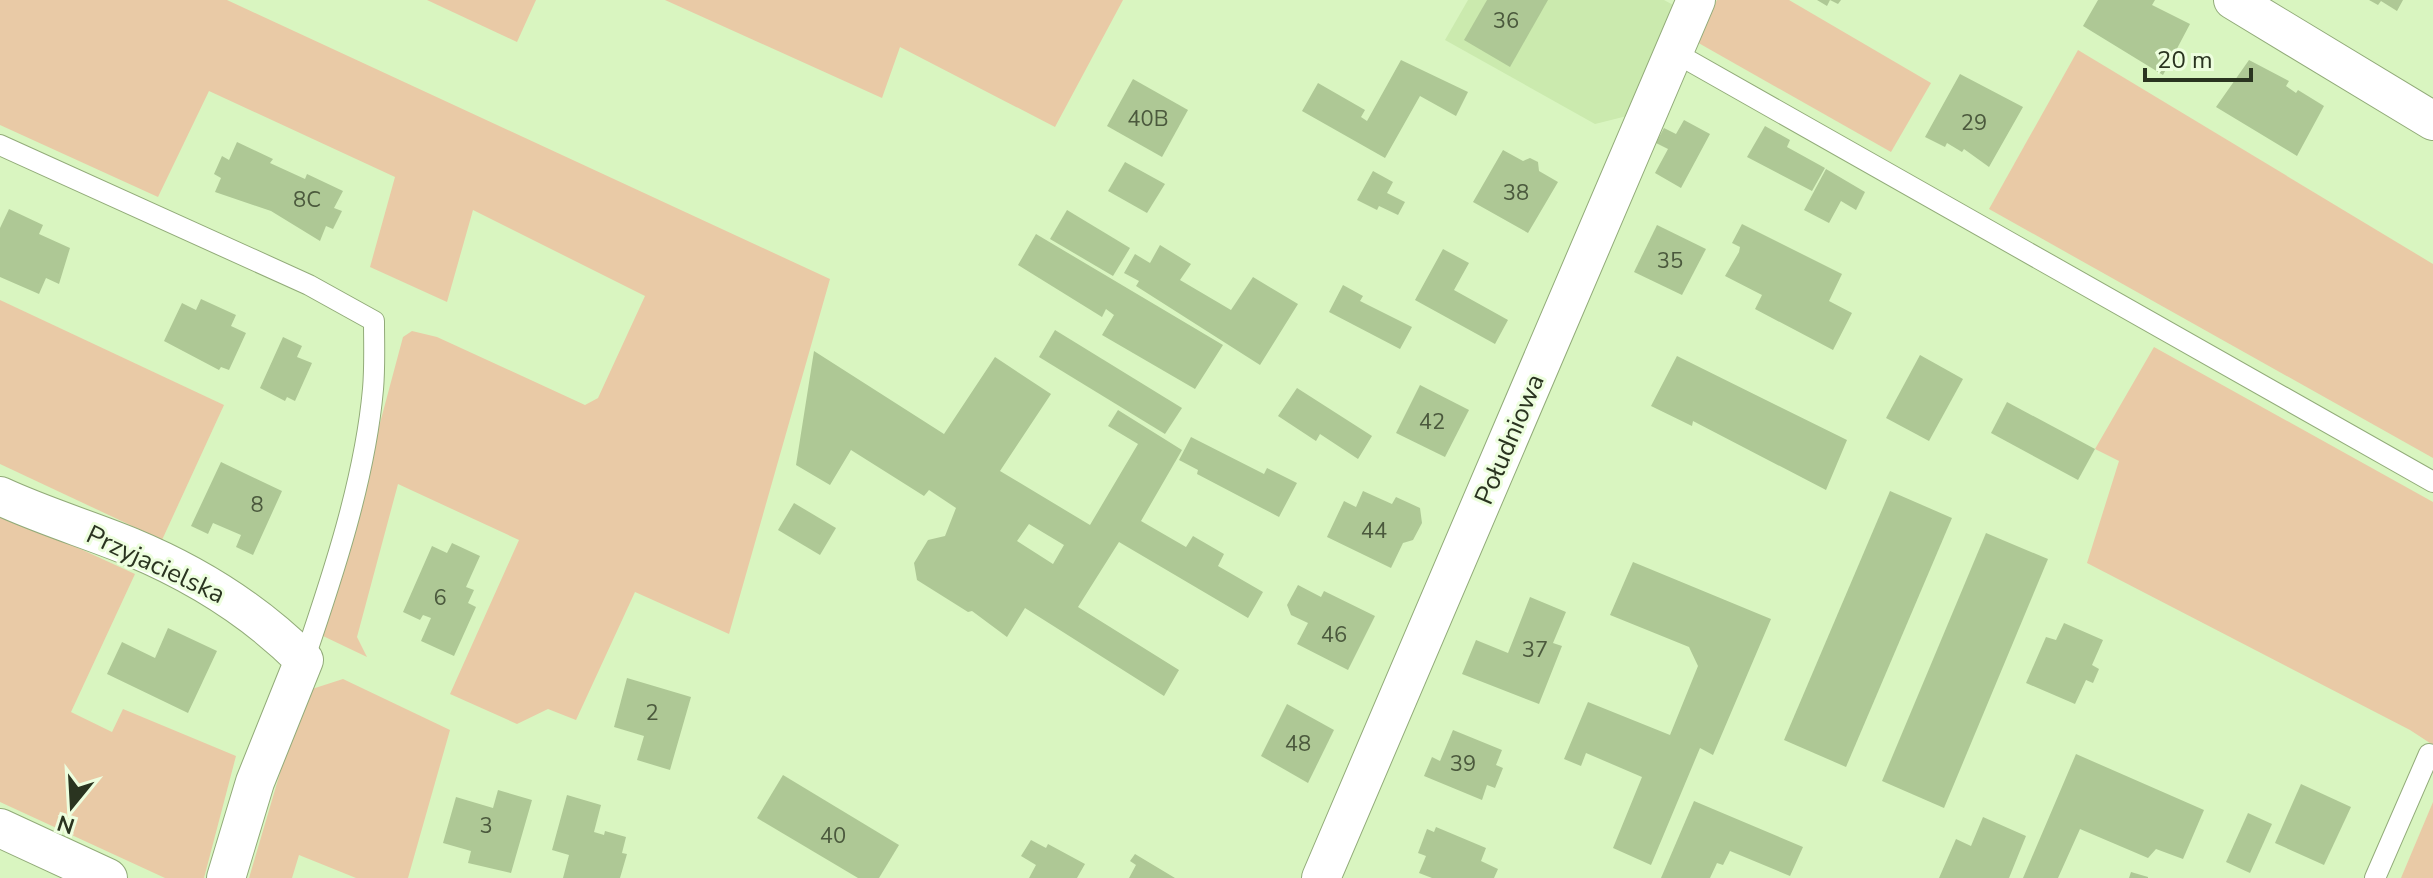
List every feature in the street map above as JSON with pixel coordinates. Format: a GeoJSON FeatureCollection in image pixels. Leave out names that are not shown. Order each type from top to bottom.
{"type":"FeatureCollection","features":[{"type":"Feature","properties":{"kind":"street","name":"Południowa"},"geometry":{"type":"LineString","coordinates":[[1321,878],[1696,0]]}},
{"type":"Feature","properties":{"kind":"street"},"geometry":{"type":"LineString","coordinates":[[2233,0],[2433,121]]}},
{"type":"Feature","properties":{"kind":"street","name":"Przyjacielska"},"geometry":{"type":"LineString","coordinates":[[0,496],[133,548],[216,589],[270,627],[304,660]]}},
{"type":"Feature","properties":{"kind":"street"},"geometry":{"type":"LineString","coordinates":[[226,878],[255,782],[304,660]]}},
{"type":"Feature","properties":{"kind":"street"},"geometry":{"type":"LineString","coordinates":[[0,828],[108,878]]}},
{"type":"Feature","properties":{"kind":"lane"},"geometry":{"type":"LineString","coordinates":[[1672,51],[2433,482]]}},
{"type":"Feature","properties":{"kind":"lane"},"geometry":{"type":"LineString","coordinates":[[0,145],[309,285],[374,321],[373,390],[355,486],[332,578],[304,660]]}},
{"type":"Feature","properties":{"kind":"lane"},"geometry":{"type":"LineString","coordinates":[[2375,878],[2429,754]]}},
{"type":"Feature","properties":{"kind":"shaded area"},"geometry":{"type":"Polygon","coordinates":[[[0,0],[227,0],[830,279],[729,634],[635,592],[576,720],[548,709],[517,724],[450,694],[519,540],[398,484],[357,637],[367,657],[323,636],[403,337],[412,331],[437,337],[585,405],[598,398],[645,296],[473,210],[447,302],[370,267],[395,177],[209,91],[158,197],[0,125],[0,0]]]}},
{"type":"Feature","properties":{"kind":"shaded area"},"geometry":{"type":"Polygon","coordinates":[[[427,0],[536,0],[517,42],[427,0]]]}},
{"type":"Feature","properties":{"kind":"shaded area"},"geometry":{"type":"Polygon","coordinates":[[[665,0],[1123,0],[1055,127],[900,47],[882,98],[665,0]]]}},
{"type":"Feature","properties":{"kind":"shaded area"},"geometry":{"type":"Polygon","coordinates":[[[1468,0],[1664,0],[1675,6],[1627,116],[1595,124],[1445,40],[1468,0]]]}},
{"type":"Feature","properties":{"kind":"shaded area"},"geometry":{"type":"Polygon","coordinates":[[[1717,0],[1789,0],[1931,83],[1891,152],[1695,41],[1717,0]]]}},
{"type":"Feature","properties":{"kind":"shaded area"},"geometry":{"type":"Polygon","coordinates":[[[2078,50],[2433,264],[2433,458],[1989,209],[2078,50]]]}},
{"type":"Feature","properties":{"kind":"shaded area"},"geometry":{"type":"Polygon","coordinates":[[[0,300],[224,405],[162,540],[0,464],[0,300]]]}},
{"type":"Feature","properties":{"kind":"shaded area"},"geometry":{"type":"Polygon","coordinates":[[[2154,347],[2433,502],[2433,745],[2410,730],[2087,563],[2119,461],[2095,449],[2154,347]]]}},
{"type":"Feature","properties":{"kind":"shaded area"},"geometry":{"type":"Polygon","coordinates":[[[0,512],[135,574],[71,712],[112,732],[123,709],[236,756],[204,878],[165,878],[0,802],[0,512]]]}},
{"type":"Feature","properties":{"kind":"shaded area"},"geometry":{"type":"Polygon","coordinates":[[[343,679],[450,730],[408,878],[356,878],[299,855],[292,878],[249,878],[290,739],[312,689],[343,679]]]}},
{"type":"Feature","properties":{"kind":"shaded area"},"geometry":{"type":"Polygon","coordinates":[[[2433,802],[2433,878],[2401,878],[2433,802]]]}},
{"type":"Feature","properties":{"kind":"building"},"geometry":{"type":"Polygon","coordinates":[[[1487,0],[1548,0],[1510,67],[1464,40],[1487,0]]]}},
{"type":"Feature","properties":{"kind":"building"},"geometry":{"type":"Polygon","coordinates":[[[2098,0],[2155,0],[2152,5],[2190,24],[2163,75],[2083,26],[2098,0]]]}},
{"type":"Feature","properties":{"kind":"building"},"geometry":{"type":"Polygon","coordinates":[[[2369,0],[2403,0],[2397,11],[2381,1],[2378,5],[2369,0]]]}},
{"type":"Feature","properties":{"kind":"building"},"geometry":{"type":"Polygon","coordinates":[[[1401,60],[1468,92],[1456,116],[1420,96],[1385,158],[1302,111],[1318,83],[1365,110],[1361,117],[1367,121],[1401,60]]]}},
{"type":"Feature","properties":{"kind":"building"},"geometry":{"type":"Polygon","coordinates":[[[2249,60],[2289,81],[2286,86],[2296,93],[2298,90],[2324,106],[2297,156],[2216,107],[2249,60]]]}},
{"type":"Feature","properties":{"kind":"building"},"geometry":{"type":"Polygon","coordinates":[[[1960,74],[2023,107],[1989,167],[1964,149],[1962,152],[1947,143],[1945,147],[1925,137],[1960,74]]]}},
{"type":"Feature","properties":{"kind":"building"},"geometry":{"type":"Polygon","coordinates":[[[1133,79],[1188,110],[1162,157],[1107,126],[1133,79]]]}},
{"type":"Feature","properties":{"kind":"building"},"geometry":{"type":"Polygon","coordinates":[[[1684,120],[1710,134],[1681,188],[1655,173],[1668,149],[1656,143],[1664,128],[1676,134],[1684,120]]]}},
{"type":"Feature","properties":{"kind":"building"},"geometry":{"type":"Polygon","coordinates":[[[1765,126],[1790,140],[1787,147],[1825,168],[1812,191],[1747,157],[1765,126]]]}},
{"type":"Feature","properties":{"kind":"building"},"geometry":{"type":"Polygon","coordinates":[[[237,142],[273,159],[270,163],[305,179],[307,174],[343,191],[334,208],[342,211],[333,229],[326,226],[320,241],[271,211],[215,192],[221,178],[214,174],[222,156],[229,160],[237,142]]]}},
{"type":"Feature","properties":{"kind":"building"},"geometry":{"type":"Polygon","coordinates":[[[1503,150],[1523,161],[1530,158],[1538,162],[1539,171],[1558,182],[1528,233],[1473,202],[1503,150]]]}},
{"type":"Feature","properties":{"kind":"building"},"geometry":{"type":"Polygon","coordinates":[[[1125,162],[1165,184],[1147,213],[1108,191],[1125,162]]]}},
{"type":"Feature","properties":{"kind":"building"},"geometry":{"type":"Polygon","coordinates":[[[1826,169],[1865,192],[1856,210],[1841,201],[1829,223],[1804,210],[1826,169]]]}},
{"type":"Feature","properties":{"kind":"building"},"geometry":{"type":"Polygon","coordinates":[[[1373,171],[1393,182],[1387,193],[1405,202],[1398,215],[1379,206],[1377,210],[1357,200],[1373,171]]]}},
{"type":"Feature","properties":{"kind":"building"},"geometry":{"type":"Polygon","coordinates":[[[9,209],[43,225],[39,234],[70,248],[59,284],[46,278],[39,294],[0,277],[0,228],[9,209]]]}},
{"type":"Feature","properties":{"kind":"building"},"geometry":{"type":"Polygon","coordinates":[[[1067,210],[1130,248],[1113,276],[1050,239],[1067,210]]]}},
{"type":"Feature","properties":{"kind":"building"},"geometry":{"type":"Polygon","coordinates":[[[1742,224],[1842,274],[1829,301],[1852,313],[1833,350],[1755,309],[1762,295],[1725,276],[1739,252],[1740,247],[1732,243],[1742,224]]]}},
{"type":"Feature","properties":{"kind":"building"},"geometry":{"type":"Polygon","coordinates":[[[1657,225],[1706,249],[1682,295],[1634,272],[1657,225]]]}},
{"type":"Feature","properties":{"kind":"building"},"geometry":{"type":"Polygon","coordinates":[[[1036,234],[1223,345],[1195,389],[1102,335],[1114,315],[1106,309],[1102,317],[1018,265],[1036,234]]]}},
{"type":"Feature","properties":{"kind":"building"},"geometry":{"type":"Polygon","coordinates":[[[1160,245],[1191,264],[1180,280],[1231,310],[1253,277],[1298,304],[1260,365],[1136,286],[1139,281],[1124,273],[1135,254],[1150,263],[1160,245]]]}},
{"type":"Feature","properties":{"kind":"building"},"geometry":{"type":"Polygon","coordinates":[[[1443,249],[1469,263],[1454,290],[1508,320],[1495,344],[1415,300],[1443,249]]]}},
{"type":"Feature","properties":{"kind":"building"},"geometry":{"type":"Polygon","coordinates":[[[1343,285],[1363,296],[1360,301],[1412,327],[1400,349],[1329,312],[1343,285]]]}},
{"type":"Feature","properties":{"kind":"building"},"geometry":{"type":"Polygon","coordinates":[[[201,299],[236,315],[231,326],[246,333],[229,370],[221,367],[219,370],[164,341],[182,303],[196,310],[201,299]]]}},
{"type":"Feature","properties":{"kind":"building"},"geometry":{"type":"Polygon","coordinates":[[[1055,330],[1182,408],[1165,434],[1039,357],[1055,330]]]}},
{"type":"Feature","properties":{"kind":"building"},"geometry":{"type":"Polygon","coordinates":[[[283,337],[302,346],[297,357],[312,363],[295,401],[287,397],[285,401],[260,388],[283,337]]]}},
{"type":"Feature","properties":{"kind":"building"},"geometry":{"type":"Polygon","coordinates":[[[814,351],[944,434],[995,357],[1051,394],[1000,471],[1090,525],[1138,444],[1108,426],[1118,410],[1182,450],[1141,521],[1186,547],[1193,536],[1224,554],[1218,566],[1263,592],[1248,618],[1119,542],[1078,607],[1179,670],[1164,696],[1025,608],[1007,637],[972,611],[968,612],[917,580],[914,563],[928,540],[945,536],[956,508],[929,490],[924,496],[851,450],[830,485],[796,465],[814,351]],[[1029,524],[1017,541],[1053,564],[1064,545],[1029,524]]]}},
{"type":"Feature","properties":{"kind":"building"},"geometry":{"type":"Polygon","coordinates":[[[1920,355],[1963,379],[1929,441],[1886,418],[1920,355]]]}},
{"type":"Feature","properties":{"kind":"building"},"geometry":{"type":"Polygon","coordinates":[[[1677,356],[1847,440],[1826,490],[1693,421],[1692,426],[1651,406],[1677,356]]]}},
{"type":"Feature","properties":{"kind":"building"},"geometry":{"type":"Polygon","coordinates":[[[1420,385],[1469,410],[1445,457],[1396,433],[1420,385]]]}},
{"type":"Feature","properties":{"kind":"building"},"geometry":{"type":"Polygon","coordinates":[[[1297,388],[1372,436],[1358,459],[1320,434],[1316,441],[1278,416],[1297,388]]]}},
{"type":"Feature","properties":{"kind":"building"},"geometry":{"type":"Polygon","coordinates":[[[2007,402],[2095,449],[2078,480],[1991,433],[2007,402]]]}},
{"type":"Feature","properties":{"kind":"building"},"geometry":{"type":"Polygon","coordinates":[[[1191,437],[1264,474],[1267,468],[1297,483],[1279,517],[1197,474],[1198,470],[1179,460],[1191,437]]]}},
{"type":"Feature","properties":{"kind":"building"},"geometry":{"type":"Polygon","coordinates":[[[221,462],[282,491],[253,555],[236,547],[241,535],[213,523],[208,534],[191,526],[221,462]]]}},
{"type":"Feature","properties":{"kind":"building"},"geometry":{"type":"Polygon","coordinates":[[[1363,491],[1392,504],[1396,497],[1420,508],[1422,523],[1413,540],[1403,543],[1391,568],[1327,537],[1344,501],[1356,507],[1363,491]]]}},
{"type":"Feature","properties":{"kind":"building"},"geometry":{"type":"Polygon","coordinates":[[[1890,491],[1952,518],[1846,767],[1784,740],[1890,491]]]}},
{"type":"Feature","properties":{"kind":"building"},"geometry":{"type":"Polygon","coordinates":[[[794,503],[836,528],[820,555],[778,530],[794,503]]]}},
{"type":"Feature","properties":{"kind":"building"},"geometry":{"type":"Polygon","coordinates":[[[1986,533],[2048,559],[1944,808],[1882,781],[1986,533]]]}},
{"type":"Feature","properties":{"kind":"building"},"geometry":{"type":"Polygon","coordinates":[[[452,543],[480,556],[466,587],[474,590],[468,603],[476,607],[454,656],[421,641],[431,618],[423,615],[420,620],[403,612],[432,546],[447,553],[452,543]]]}},
{"type":"Feature","properties":{"kind":"building"},"geometry":{"type":"Polygon","coordinates":[[[1633,562],[1771,619],[1713,755],[1700,748],[1651,865],[1613,848],[1642,777],[1586,753],[1581,766],[1564,759],[1588,702],[1670,735],[1698,666],[1689,647],[1610,615],[1633,562]]]}},
{"type":"Feature","properties":{"kind":"building"},"geometry":{"type":"Polygon","coordinates":[[[1298,585],[1321,597],[1324,591],[1375,616],[1348,670],[1297,644],[1308,623],[1291,615],[1287,605],[1298,585]]]}},
{"type":"Feature","properties":{"kind":"building"},"geometry":{"type":"Polygon","coordinates":[[[1530,597],[1566,612],[1553,643],[1562,646],[1539,704],[1462,674],[1476,640],[1508,653],[1530,597]]]}},
{"type":"Feature","properties":{"kind":"building"},"geometry":{"type":"Polygon","coordinates":[[[2064,623],[2103,640],[2092,665],[2099,669],[2093,683],[2086,680],[2075,704],[2026,683],[2046,637],[2056,640],[2064,623]]]}},
{"type":"Feature","properties":{"kind":"building"},"geometry":{"type":"Polygon","coordinates":[[[168,628],[217,651],[188,713],[107,674],[122,642],[155,658],[168,628]]]}},
{"type":"Feature","properties":{"kind":"building"},"geometry":{"type":"Polygon","coordinates":[[[627,678],[691,697],[670,770],[637,760],[644,736],[614,727],[627,678]]]}},
{"type":"Feature","properties":{"kind":"building"},"geometry":{"type":"Polygon","coordinates":[[[1287,704],[1334,730],[1308,783],[1261,756],[1287,704]]]}},
{"type":"Feature","properties":{"kind":"building"},"geometry":{"type":"Polygon","coordinates":[[[1453,730],[1502,750],[1496,765],[1503,768],[1495,788],[1487,785],[1482,800],[1424,776],[1432,757],[1440,761],[1453,730]]]}},
{"type":"Feature","properties":{"kind":"building"},"geometry":{"type":"Polygon","coordinates":[[[2076,754],[2204,810],[2183,859],[2156,849],[2148,858],[2080,829],[2058,878],[2023,878],[2076,754]]]}},
{"type":"Feature","properties":{"kind":"building"},"geometry":{"type":"Polygon","coordinates":[[[783,775],[899,845],[879,878],[858,878],[757,818],[783,775]]]}},
{"type":"Feature","properties":{"kind":"building"},"geometry":{"type":"Polygon","coordinates":[[[2301,784],[2351,807],[2324,865],[2275,843],[2301,784]]]}},
{"type":"Feature","properties":{"kind":"building"},"geometry":{"type":"Polygon","coordinates":[[[498,790],[532,800],[511,873],[468,863],[471,851],[443,843],[456,797],[493,808],[498,790]]]}},
{"type":"Feature","properties":{"kind":"building"},"geometry":{"type":"Polygon","coordinates":[[[567,795],[601,805],[594,832],[604,835],[605,831],[626,837],[622,853],[627,854],[620,878],[563,878],[569,855],[552,850],[567,795]]]}},
{"type":"Feature","properties":{"kind":"building"},"geometry":{"type":"Polygon","coordinates":[[[1694,801],[1803,847],[1790,876],[1730,851],[1723,865],[1717,863],[1710,878],[1661,878],[1694,801]]]}},
{"type":"Feature","properties":{"kind":"building"},"geometry":{"type":"Polygon","coordinates":[[[2248,813],[2272,824],[2250,873],[2226,862],[2248,813]]]}},
{"type":"Feature","properties":{"kind":"building"},"geometry":{"type":"Polygon","coordinates":[[[1983,817],[2026,836],[2009,878],[1939,878],[1956,839],[1971,846],[1983,817]]]}},
{"type":"Feature","properties":{"kind":"building"},"geometry":{"type":"Polygon","coordinates":[[[1436,827],[1486,848],[1481,861],[1498,869],[1494,878],[1432,878],[1419,873],[1426,856],[1418,853],[1427,829],[1434,832],[1436,827]]]}},
{"type":"Feature","properties":{"kind":"building"},"geometry":{"type":"Polygon","coordinates":[[[1031,840],[1046,848],[1048,844],[1085,864],[1077,878],[1029,878],[1036,865],[1021,856],[1031,840]]]}},
{"type":"Feature","properties":{"kind":"building"},"geometry":{"type":"Polygon","coordinates":[[[1135,854],[1175,878],[1129,878],[1136,865],[1130,861],[1135,854]]]}},
{"type":"Feature","properties":{"kind":"building"},"geometry":{"type":"Polygon","coordinates":[[[2131,872],[2148,877],[2148,878],[2129,878],[2131,872]]]}}]}
